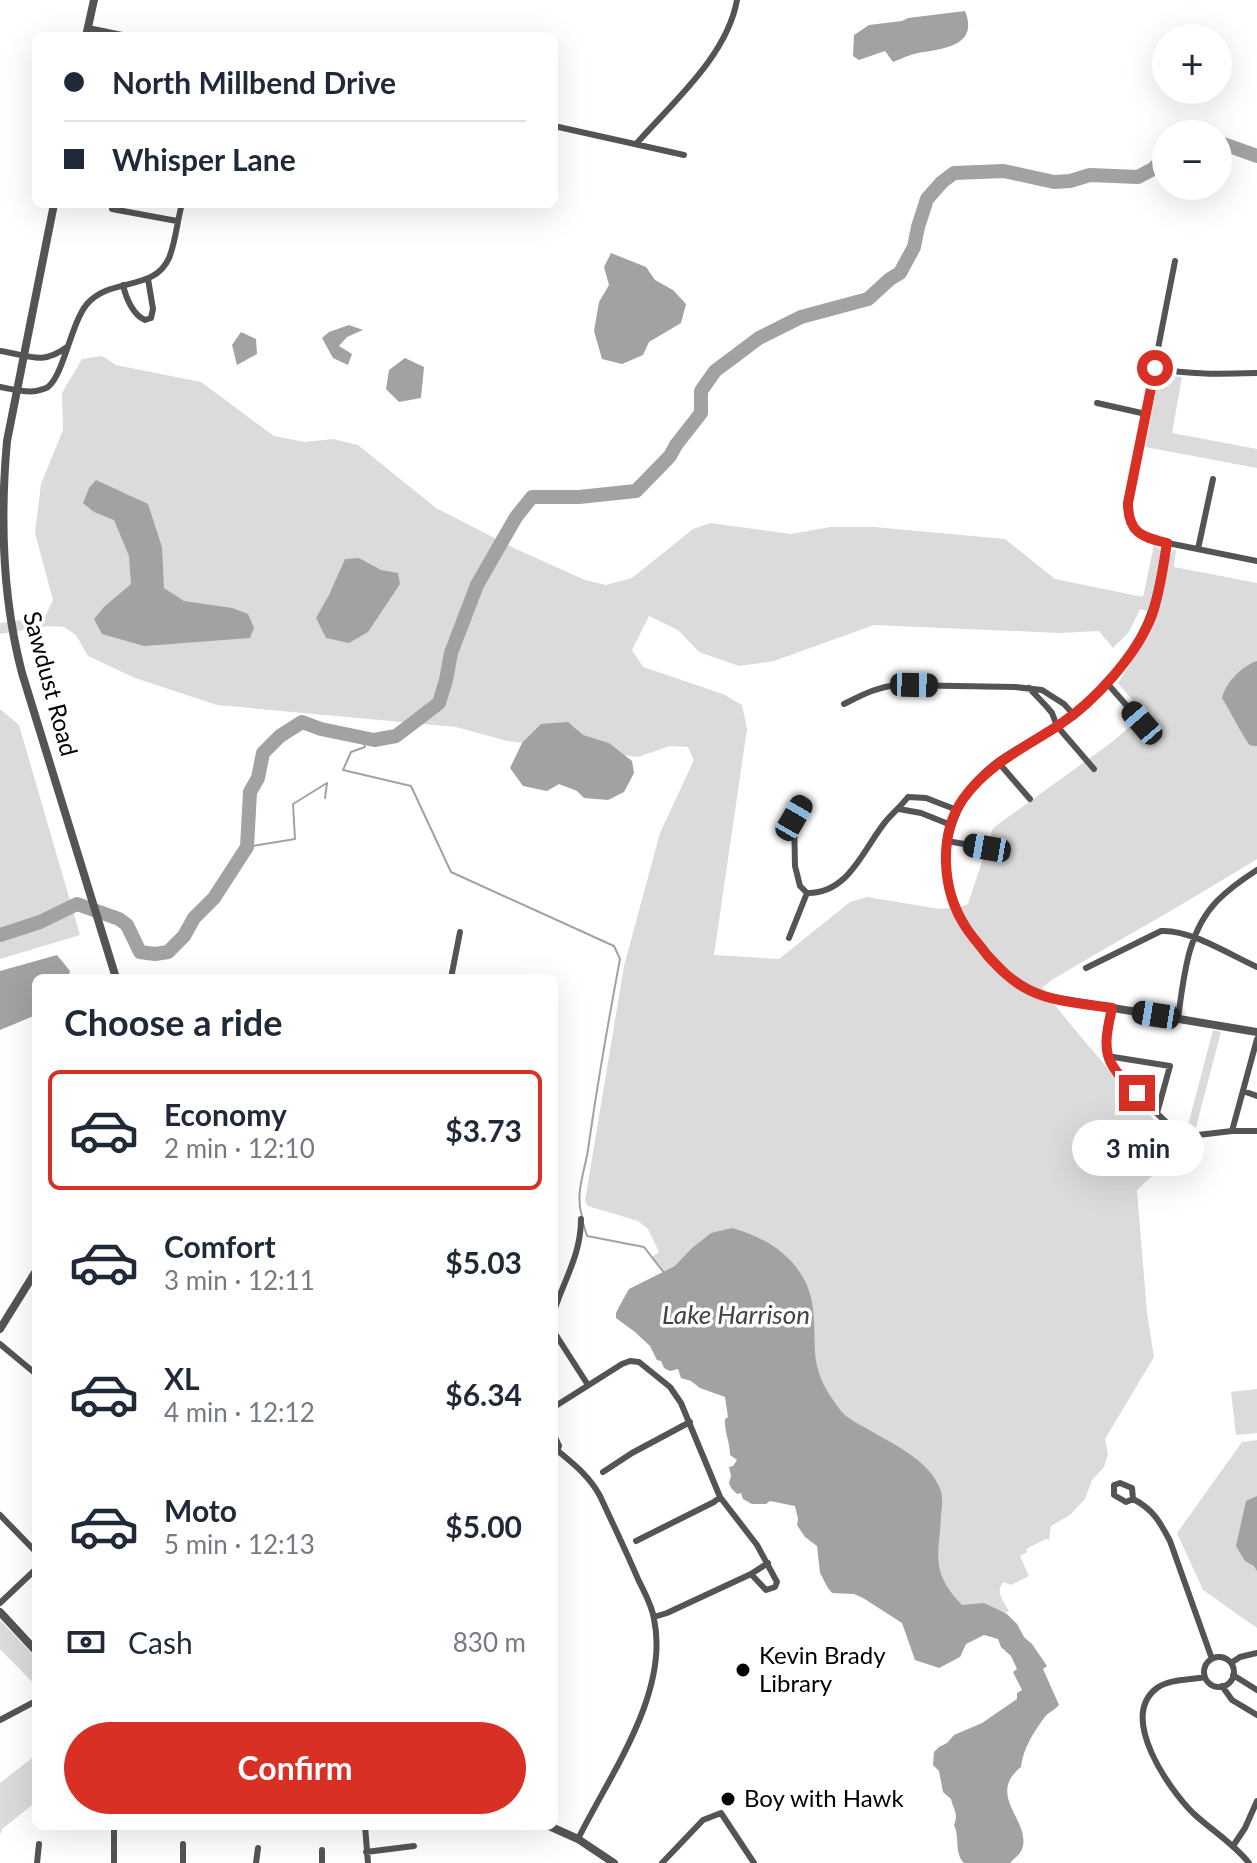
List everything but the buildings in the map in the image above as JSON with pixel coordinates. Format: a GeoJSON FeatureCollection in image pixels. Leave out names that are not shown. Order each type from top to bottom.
{"type":"FeatureCollection","features":[{"type":"Feature","properties":{"kind":"street"},"geometry":{"type":"LineString","coordinates":[[87,32],[94,0]]}},
{"type":"Feature","properties":{"kind":"street"},"geometry":{"type":"LineString","coordinates":[[637,143],[705,67],[726,35],[737,0]]}},
{"type":"Feature","properties":{"kind":"street"},"geometry":{"type":"LineString","coordinates":[[558,127],[684,155]]}},
{"type":"Feature","properties":{"kind":"street","name":"Sawdust Road"},"geometry":{"type":"LineString","coordinates":[[53,208],[7,441],[3,550],[12,634],[22,673],[115,974]]}},
{"type":"Feature","properties":{"kind":"street"},"geometry":{"type":"LineString","coordinates":[[0,387],[35,392],[48,387],[89,302],[106,290],[148,279],[163,267],[168,259],[181,208]]}},
{"type":"Feature","properties":{"kind":"street"},"geometry":{"type":"LineString","coordinates":[[112,209],[177,221]]}},
{"type":"Feature","properties":{"kind":"street"},"geometry":{"type":"LineString","coordinates":[[1175,261],[1128,515],[1133,527],[1148,539],[1257,561]]}},
{"type":"Feature","properties":{"kind":"street"},"geometry":{"type":"LineString","coordinates":[[123,285],[125,295],[138,317],[145,320],[151,318],[153,309],[148,279]]}},
{"type":"Feature","properties":{"kind":"street"},"geometry":{"type":"LineString","coordinates":[[0,351],[44,359],[67,347]]}},
{"type":"Feature","properties":{"kind":"street"},"geometry":{"type":"LineString","coordinates":[[1155,368],[1217,375],[1257,373]]}},
{"type":"Feature","properties":{"kind":"street"},"geometry":{"type":"LineString","coordinates":[[1097,403],[1146,414]]}},
{"type":"Feature","properties":{"kind":"street"},"geometry":{"type":"LineString","coordinates":[[1198,549],[1213,479]]}},
{"type":"Feature","properties":{"kind":"street"},"geometry":{"type":"LineString","coordinates":[[1167,543],[1151,618],[1124,662],[1074,715],[998,762],[957,810],[947,841],[948,882],[964,925],[998,966],[1016,982],[1036,993],[1257,1032]]}},
{"type":"Feature","properties":{"kind":"street"},"geometry":{"type":"LineString","coordinates":[[1106,682],[1142,723]]}},
{"type":"Feature","properties":{"kind":"street"},"geometry":{"type":"LineString","coordinates":[[844,704],[884,686],[1029,688],[1055,697],[1074,715]]}},
{"type":"Feature","properties":{"kind":"street"},"geometry":{"type":"LineString","coordinates":[[1029,688],[1094,769]]}},
{"type":"Feature","properties":{"kind":"street"},"geometry":{"type":"LineString","coordinates":[[998,762],[1030,799]]}},
{"type":"Feature","properties":{"kind":"street"},"geometry":{"type":"LineString","coordinates":[[802,803],[794,818],[795,866],[800,886],[807,893],[818,894],[847,877],[888,819],[908,797],[926,798],[957,810]]}},
{"type":"Feature","properties":{"kind":"street"},"geometry":{"type":"LineString","coordinates":[[899,809],[921,813],[951,825]]}},
{"type":"Feature","properties":{"kind":"street"},"geometry":{"type":"LineString","coordinates":[[947,841],[987,848]]}},
{"type":"Feature","properties":{"kind":"street"},"geometry":{"type":"LineString","coordinates":[[1178,1018],[1186,964],[1199,926],[1214,903],[1257,870]]}},
{"type":"Feature","properties":{"kind":"street"},"geometry":{"type":"LineString","coordinates":[[789,938],[807,893]]}},
{"type":"Feature","properties":{"kind":"street"},"geometry":{"type":"LineString","coordinates":[[1086,968],[1161,931],[1194,938],[1257,967]]}},
{"type":"Feature","properties":{"kind":"street"},"geometry":{"type":"LineString","coordinates":[[452,974],[460,932]]}},
{"type":"Feature","properties":{"kind":"street"},"geometry":{"type":"LineString","coordinates":[[1112,1008],[1105,1045],[1116,1074],[1167,1123],[1184,1134]]}},
{"type":"Feature","properties":{"kind":"street"},"geometry":{"type":"LineString","coordinates":[[1232,1131],[1257,1039]]}},
{"type":"Feature","properties":{"kind":"street"},"geometry":{"type":"LineString","coordinates":[[1107,1055],[1170,1066],[1157,1113]]}},
{"type":"Feature","properties":{"kind":"street"},"geometry":{"type":"LineString","coordinates":[[1243,1091],[1257,1096]]}},
{"type":"Feature","properties":{"kind":"street"},"geometry":{"type":"LineString","coordinates":[[1198,1135],[1257,1131]]}},
{"type":"Feature","properties":{"kind":"street"},"geometry":{"type":"LineString","coordinates":[[558,1301],[578,1249],[581,1219]]}},
{"type":"Feature","properties":{"kind":"street"},"geometry":{"type":"LineString","coordinates":[[0,1329],[32,1277]]}},
{"type":"Feature","properties":{"kind":"street"},"geometry":{"type":"LineString","coordinates":[[558,1338],[588,1385]]}},
{"type":"Feature","properties":{"kind":"street"},"geometry":{"type":"LineString","coordinates":[[0,1344],[32,1371]]}},
{"type":"Feature","properties":{"kind":"street"},"geometry":{"type":"LineString","coordinates":[[558,1404],[630,1361],[639,1362],[670,1387],[690,1422],[720,1497],[768,1563],[777,1582],[775,1587],[766,1590],[751,1574]]}},
{"type":"Feature","properties":{"kind":"street"},"geometry":{"type":"LineString","coordinates":[[603,1472],[690,1422]]}},
{"type":"Feature","properties":{"kind":"street"},"geometry":{"type":"LineString","coordinates":[[558,1455],[580,1469],[593,1483],[654,1617],[657,1648],[642,1714],[618,1767],[578,1839]]}},
{"type":"Feature","properties":{"kind":"street"},"geometry":{"type":"LineString","coordinates":[[636,1541],[720,1497]]}},
{"type":"Feature","properties":{"kind":"street"},"geometry":{"type":"LineString","coordinates":[[1133,1499],[1153,1512],[1170,1541],[1212,1659]]}},
{"type":"Feature","properties":{"kind":"street"},"geometry":{"type":"LineString","coordinates":[[0,1515],[32,1548]]}},
{"type":"Feature","properties":{"kind":"street"},"geometry":{"type":"LineString","coordinates":[[654,1617],[751,1574],[768,1563]]}},
{"type":"Feature","properties":{"kind":"street"},"geometry":{"type":"LineString","coordinates":[[0,1603],[32,1573]]}},
{"type":"Feature","properties":{"kind":"street"},"geometry":{"type":"LineString","coordinates":[[0,1612],[32,1647]]}},
{"type":"Feature","properties":{"kind":"street"},"geometry":{"type":"LineString","coordinates":[[1231,1663],[1257,1653]]}},
{"type":"Feature","properties":{"kind":"street"},"geometry":{"type":"LineString","coordinates":[[1222,1658],[1231,1663],[1233,1675],[1222,1686],[1213,1686],[1205,1677],[1205,1666],[1212,1659],[1222,1658]]}},
{"type":"Feature","properties":{"kind":"street"},"geometry":{"type":"LineString","coordinates":[[1233,1675],[1257,1690]]}},
{"type":"Feature","properties":{"kind":"street"},"geometry":{"type":"LineString","coordinates":[[1205,1677],[1164,1684],[1155,1689],[1144,1706],[1145,1735],[1168,1781],[1193,1812],[1249,1863]]}},
{"type":"Feature","properties":{"kind":"street"},"geometry":{"type":"LineString","coordinates":[[1222,1686],[1232,1700],[1257,1715]]}},
{"type":"Feature","properties":{"kind":"street"},"geometry":{"type":"LineString","coordinates":[[0,1720],[32,1703]]}},
{"type":"Feature","properties":{"kind":"street"},"geometry":{"type":"LineString","coordinates":[[1233,1846],[1257,1801]]}},
{"type":"Feature","properties":{"kind":"street"},"geometry":{"type":"LineString","coordinates":[[662,1863],[703,1820],[721,1813],[754,1863]]}},
{"type":"Feature","properties":{"kind":"street"},"geometry":{"type":"LineString","coordinates":[[114,1830],[114,1863]]}},
{"type":"Feature","properties":{"kind":"street"},"geometry":{"type":"LineString","coordinates":[[365,1830],[368,1863]]}},
{"type":"Feature","properties":{"kind":"street"},"geometry":{"type":"LineString","coordinates":[[558,1830],[578,1839],[614,1863]]}},
{"type":"Feature","properties":{"kind":"street"},"geometry":{"type":"LineString","coordinates":[[37,1863],[39,1844]]}},
{"type":"Feature","properties":{"kind":"street"},"geometry":{"type":"LineString","coordinates":[[183,1844],[183,1863]]}},
{"type":"Feature","properties":{"kind":"street"},"geometry":{"type":"LineString","coordinates":[[366,1852],[414,1846]]}},
{"type":"Feature","properties":{"kind":"street"},"geometry":{"type":"LineString","coordinates":[[256,1863],[258,1848]]}},
{"type":"Feature","properties":{"kind":"street"},"geometry":{"type":"LineString","coordinates":[[322,1850],[322,1863]]}},
{"type":"Feature","properties":{"kind":"shaded area"},"geometry":{"type":"Polygon","coordinates":[[[102,356],[116,365],[201,382],[274,436],[305,442],[333,439],[358,445],[436,508],[516,549],[585,580],[606,585],[632,578],[693,529],[710,523],[791,534],[830,527],[874,527],[1005,539],[1055,579],[1143,597],[1154,545],[1161,551],[1152,599],[1160,601],[1173,550],[1176,550],[1174,567],[1257,583],[1257,859],[1042,988],[1091,1049],[1179,1147],[1137,1190],[1147,1313],[1154,1357],[1105,1439],[1108,1454],[1104,1467],[1092,1480],[1085,1499],[1070,1515],[1051,1526],[1049,1540],[1026,1549],[1027,1552],[1020,1556],[1029,1576],[1011,1585],[1004,1582],[1001,1585],[1001,1596],[1009,1611],[983,1623],[971,1624],[755,1388],[652,1257],[659,1252],[648,1229],[638,1221],[588,1206],[585,1201],[624,966],[660,833],[694,760],[688,747],[670,746],[638,757],[507,741],[456,727],[217,705],[135,678],[88,656],[76,635],[64,627],[48,626],[0,634],[0,623],[45,617],[53,600],[35,533],[41,484],[63,430],[62,393],[82,359],[102,356]],[[1140,609],[1129,632],[1113,648],[1099,631],[1060,633],[874,625],[774,661],[739,666],[699,652],[678,630],[649,616],[632,650],[643,667],[723,694],[742,705],[747,729],[714,955],[779,959],[850,902],[867,897],[940,909],[968,904],[993,828],[1112,742],[1144,714],[1118,683],[1150,633],[1157,614],[1140,609]]]}},
{"type":"Feature","properties":{"kind":"shaded area"},"geometry":{"type":"Polygon","coordinates":[[[1163,375],[1182,377],[1172,433],[1257,449],[1257,468],[1145,447],[1158,380],[1163,375]]]}},
{"type":"Feature","properties":{"kind":"shaded area"},"geometry":{"type":"Polygon","coordinates":[[[0,709],[19,725],[80,935],[0,959],[0,709]]]}},
{"type":"Feature","properties":{"kind":"shaded area"},"geometry":{"type":"Polygon","coordinates":[[[1213,1030],[1221,1032],[1185,1169],[1177,1167],[1213,1030]]]}},
{"type":"Feature","properties":{"kind":"shaded area"},"geometry":{"type":"Polygon","coordinates":[[[1257,1389],[1257,1433],[1236,1435],[1231,1392],[1257,1389]]]}},
{"type":"Feature","properties":{"kind":"shaded area"},"geometry":{"type":"Polygon","coordinates":[[[1257,1440],[1257,1628],[1203,1590],[1177,1533],[1242,1442],[1257,1440]]]}},
{"type":"Feature","properties":{"kind":"shaded area"},"geometry":{"type":"Polygon","coordinates":[[[0,1620],[32,1654],[32,1682],[0,1649],[0,1620]]]}},
{"type":"Feature","properties":{"kind":"shaded area"},"geometry":{"type":"Polygon","coordinates":[[[32,1758],[32,1805],[2,1829],[0,1835],[0,1783],[32,1758]]]}},
{"type":"Feature","properties":{"kind":"water"},"geometry":{"type":"Polygon","coordinates":[[[965,11],[968,30],[959,42],[951,46],[916,53],[893,62],[885,51],[859,60],[853,56],[854,35],[869,25],[965,11]]]}},
{"type":"Feature","properties":{"kind":"water"},"geometry":{"type":"Polygon","coordinates":[[[611,253],[646,267],[655,280],[673,290],[686,304],[681,323],[649,342],[643,355],[622,364],[602,359],[594,331],[599,302],[609,285],[604,267],[611,253]]]}},
{"type":"Feature","properties":{"kind":"water"},"geometry":{"type":"Polygon","coordinates":[[[349,325],[363,330],[347,337],[339,346],[352,354],[348,365],[333,358],[322,338],[349,325]]]}},
{"type":"Feature","properties":{"kind":"water"},"geometry":{"type":"Polygon","coordinates":[[[241,332],[256,339],[257,354],[237,365],[232,345],[241,332]]]}},
{"type":"Feature","properties":{"kind":"water"},"geometry":{"type":"Polygon","coordinates":[[[405,358],[424,367],[421,398],[399,402],[386,389],[389,370],[405,358]]]}},
{"type":"Feature","properties":{"kind":"water"},"geometry":{"type":"Polygon","coordinates":[[[96,480],[148,504],[162,547],[164,588],[184,601],[232,608],[248,614],[254,628],[250,638],[144,646],[102,634],[94,619],[131,584],[129,556],[114,520],[94,512],[83,503],[96,480]]]}},
{"type":"Feature","properties":{"kind":"water"},"geometry":{"type":"Polygon","coordinates":[[[359,558],[381,570],[398,573],[400,584],[368,632],[349,643],[326,638],[316,618],[345,559],[359,558]]]}},
{"type":"Feature","properties":{"kind":"water"},"geometry":{"type":"Polygon","coordinates":[[[1257,661],[1256,746],[1248,743],[1222,698],[1235,675],[1257,661]]]}},
{"type":"Feature","properties":{"kind":"water"},"geometry":{"type":"Polygon","coordinates":[[[568,722],[583,735],[609,743],[632,761],[634,773],[624,792],[608,800],[584,798],[577,791],[559,784],[547,791],[523,786],[510,768],[522,743],[541,724],[568,722]]]}},
{"type":"Feature","properties":{"kind":"water"},"geometry":{"type":"Polygon","coordinates":[[[57,955],[70,971],[69,974],[32,974],[32,1017],[0,1030],[0,971],[57,955]]]}},
{"type":"Feature","properties":{"kind":"water","name":"Lake Harrison"},"geometry":{"type":"Polygon","coordinates":[[[732,1228],[774,1247],[796,1266],[804,1279],[813,1309],[819,1374],[841,1410],[851,1420],[908,1452],[936,1480],[942,1500],[939,1563],[945,1583],[952,1593],[962,1605],[984,1603],[1007,1614],[1047,1666],[1043,1669],[1059,1705],[1045,1716],[1036,1729],[1021,1767],[1007,1788],[1023,1839],[1021,1851],[1010,1863],[964,1863],[958,1850],[955,1811],[951,1799],[943,1792],[939,1771],[933,1765],[934,1752],[954,1735],[982,1723],[1017,1699],[1017,1693],[1022,1690],[1013,1672],[1017,1669],[1011,1656],[1001,1647],[998,1639],[984,1635],[966,1644],[960,1657],[939,1668],[915,1660],[902,1623],[854,1594],[832,1593],[820,1573],[817,1546],[805,1537],[797,1525],[795,1506],[770,1501],[752,1504],[731,1488],[729,1467],[737,1460],[730,1455],[725,1397],[681,1378],[678,1369],[670,1371],[664,1368],[650,1346],[616,1318],[629,1289],[675,1266],[711,1233],[732,1228]]]}},
{"type":"Feature","properties":{"kind":"water"},"geometry":{"type":"Polygon","coordinates":[[[1257,1496],[1257,1571],[1245,1561],[1236,1546],[1246,1501],[1257,1496]]]}},
{"type":"Feature","properties":{"kind":"waterway"},"geometry":{"type":"LineString","coordinates":[[1232,147],[1257,156]]}},
{"type":"Feature","properties":{"kind":"waterway"},"geometry":{"type":"LineString","coordinates":[[0,935],[40,922],[77,904],[119,919],[127,925],[140,952],[168,952],[214,898],[247,847],[250,792],[258,778],[263,753],[280,736],[302,722],[374,740],[396,736],[439,703],[451,653],[477,585],[516,517],[532,497],[579,497],[636,491],[670,456],[701,413],[701,391],[715,371],[759,338],[801,317],[868,299],[900,273],[914,247],[927,199],[954,173],[1004,171],[1054,182],[1090,175],[1138,177],[1152,170]]}},
{"type":"Feature","properties":{"kind":"waterway"},"geometry":{"type":"LineString","coordinates":[[362,739],[365,747],[351,752],[343,770],[411,786],[451,872],[614,946],[620,959],[581,1184],[579,1200],[582,1217]]}},
{"type":"Feature","properties":{"kind":"waterway"},"geometry":{"type":"LineString","coordinates":[[247,847],[295,839],[293,804],[327,783],[325,798]]}},
{"type":"Feature","properties":{"kind":"waterway"},"geometry":{"type":"LineString","coordinates":[[583,1223],[587,1236],[644,1247],[665,1274]]}},
{"type":"Feature","properties":{"kind":"place","name":"Kevin Brady Library"},"geometry":{"type":"Point","coordinates":[743,1670]}},
{"type":"Feature","properties":{"kind":"place","name":"Boy with Hawk"},"geometry":{"type":"Point","coordinates":[728,1799]}},
{"type":"Feature","properties":{"kind":"route"},"geometry":{"type":"LineString","coordinates":[[1137,1093],[1116,1074],[1107,1055],[1106,1032],[1112,1008],[1047,997],[1027,990],[1004,973],[964,925],[951,896],[946,853],[948,834],[962,800],[998,762],[1074,715],[1094,697],[1124,662],[1151,618],[1167,543],[1148,539],[1133,527],[1128,515],[1128,503],[1155,368]]}}]}
